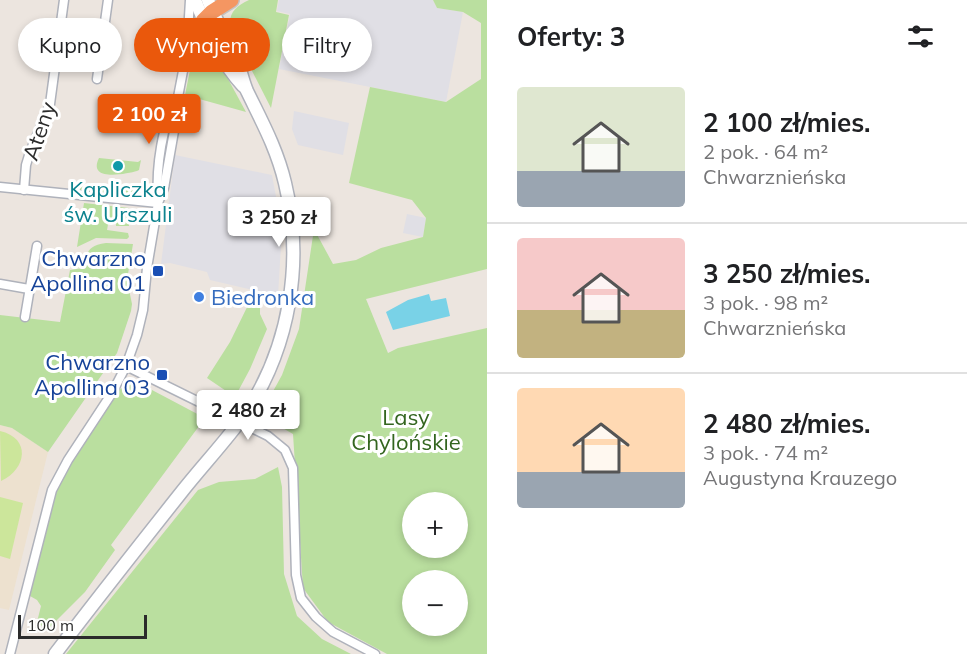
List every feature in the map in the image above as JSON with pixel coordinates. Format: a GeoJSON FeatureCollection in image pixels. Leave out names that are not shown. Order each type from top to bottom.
{"type":"FeatureCollection","features":[{"type":"Feature","properties":{"kind":"highway"},"geometry":{"type":"LineString","coordinates":[[208,11],[231,0]]}},
{"type":"Feature","properties":{"kind":"street","name":"Ateny"},"geometry":{"type":"LineString","coordinates":[[24,190],[26,165],[50,104],[64,0]]}},
{"type":"Feature","properties":{"kind":"street"},"geometry":{"type":"LineString","coordinates":[[97,79],[107,0]]}},
{"type":"Feature","properties":{"kind":"street"},"geometry":{"type":"LineString","coordinates":[[189,18],[190,0]]}},
{"type":"Feature","properties":{"kind":"street"},"geometry":{"type":"LineString","coordinates":[[55,654],[239,422],[262,386],[279,347],[288,304],[294,253],[289,202],[278,156],[266,126],[246,89],[229,70],[213,44],[208,11],[195,0]]}},
{"type":"Feature","properties":{"kind":"street"},"geometry":{"type":"LineString","coordinates":[[10,654],[52,490],[58,475],[112,393],[126,366],[143,310],[147,268],[158,203],[164,188],[183,72]]}},
{"type":"Feature","properties":{"kind":"street"},"geometry":{"type":"LineString","coordinates":[[0,187],[158,203]]}},
{"type":"Feature","properties":{"kind":"street"},"geometry":{"type":"LineString","coordinates":[[25,317],[37,246]]}},
{"type":"Feature","properties":{"kind":"street"},"geometry":{"type":"LineString","coordinates":[[0,284],[29,289]]}},
{"type":"Feature","properties":{"kind":"street"},"geometry":{"type":"LineString","coordinates":[[126,366],[239,422],[276,442],[285,450],[293,468],[296,575],[301,597],[316,617],[333,632],[375,654]]}},
{"type":"Feature","properties":{"kind":"shaded area"},"geometry":{"type":"Polygon","coordinates":[[[279,0],[433,0],[437,8],[463,12],[446,102],[294,72],[372,72],[372,18],[289,18],[290,14],[277,11],[279,0]]]}},
{"type":"Feature","properties":{"kind":"shaded area"},"geometry":{"type":"Polygon","coordinates":[[[282,54],[282,70],[279,69],[282,54]]]}},
{"type":"Feature","properties":{"kind":"shaded area"},"geometry":{"type":"Polygon","coordinates":[[[294,111],[349,123],[343,155],[298,145],[292,129],[294,111]]]}},
{"type":"Feature","properties":{"kind":"shaded area"},"geometry":{"type":"Polygon","coordinates":[[[175,155],[272,175],[282,229],[278,296],[210,280],[207,272],[170,263],[161,264],[175,155]]]}},
{"type":"Feature","properties":{"kind":"shaded area"},"geometry":{"type":"Polygon","coordinates":[[[407,214],[426,218],[423,237],[403,233],[407,214]]]}},
{"type":"Feature","properties":{"kind":"shaded area"},"geometry":{"type":"Polygon","coordinates":[[[0,425],[12,428],[48,452],[9,610],[0,608],[0,425]]]}},
{"type":"Feature","properties":{"kind":"green space"},"geometry":{"type":"Polygon","coordinates":[[[249,0],[278,0],[276,12],[289,15],[288,18],[282,18],[282,51],[271,108],[253,72],[270,72],[270,18],[230,18],[240,5],[249,0]]]}},
{"type":"Feature","properties":{"kind":"green space","name":"Lasy Chylońskie"},"geometry":{"type":"Polygon","coordinates":[[[433,0],[487,0],[487,269],[366,299],[388,353],[398,348],[487,328],[487,654],[387,654],[328,622],[303,588],[293,434],[260,415],[282,375],[299,329],[314,229],[333,264],[356,260],[381,248],[423,237],[426,218],[412,200],[349,183],[370,87],[446,102],[481,79],[481,23],[463,12],[437,8],[433,0]]]}},
{"type":"Feature","properties":{"kind":"green space"},"geometry":{"type":"Polygon","coordinates":[[[190,72],[224,72],[246,112],[185,95],[190,72]]]}},
{"type":"Feature","properties":{"kind":"green space"},"geometry":{"type":"Polygon","coordinates":[[[99,158],[138,162],[141,160],[137,171],[109,175],[98,171],[99,158]]]}},
{"type":"Feature","properties":{"kind":"green space"},"geometry":{"type":"Polygon","coordinates":[[[85,186],[136,187],[141,191],[136,197],[81,191],[79,188],[85,186]]]}},
{"type":"Feature","properties":{"kind":"green space"},"geometry":{"type":"Polygon","coordinates":[[[84,203],[129,208],[129,226],[116,226],[116,220],[109,219],[107,230],[128,233],[129,237],[127,239],[96,238],[77,247],[84,203]]]}},
{"type":"Feature","properties":{"kind":"green space"},"geometry":{"type":"Polygon","coordinates":[[[106,243],[133,244],[127,280],[132,304],[131,311],[117,353],[48,452],[12,428],[0,425],[0,315],[60,322],[70,270],[83,268],[89,250],[106,243]]]}},
{"type":"Feature","properties":{"kind":"green space"},"geometry":{"type":"Polygon","coordinates":[[[252,297],[260,307],[260,314],[267,329],[235,397],[207,378],[230,342],[252,297]]]}},
{"type":"Feature","properties":{"kind":"green space"},"geometry":{"type":"Polygon","coordinates":[[[134,380],[147,384],[152,390],[205,418],[111,545],[115,550],[85,592],[47,630],[37,622],[41,606],[30,596],[55,491],[64,472],[119,390],[134,380]]]}},
{"type":"Feature","properties":{"kind":"green space"},"geometry":{"type":"Polygon","coordinates":[[[0,431],[17,440],[22,454],[16,469],[1,481],[0,431]]]}},
{"type":"Feature","properties":{"kind":"green space"},"geometry":{"type":"Polygon","coordinates":[[[278,467],[282,487],[284,574],[297,616],[322,639],[351,654],[66,654],[198,490],[219,482],[255,479],[278,467]]]}},
{"type":"Feature","properties":{"kind":"green space"},"geometry":{"type":"Polygon","coordinates":[[[0,497],[23,503],[10,559],[0,556],[0,497]]]}},
{"type":"Feature","properties":{"kind":"water"},"geometry":{"type":"Polygon","coordinates":[[[429,294],[431,301],[446,298],[450,316],[393,330],[386,312],[408,300],[429,294]]]}},
{"type":"Feature","properties":{"kind":"place","name":"Kapliczka św. Urszuli"},"geometry":{"type":"Point","coordinates":[118,166]}},
{"type":"Feature","properties":{"kind":"place","name":"Chwarzno Apollina 01"},"geometry":{"type":"Point","coordinates":[158,271]}},
{"type":"Feature","properties":{"kind":"place","name":"Biedronka"},"geometry":{"type":"Point","coordinates":[199,297]}},
{"type":"Feature","properties":{"kind":"place","name":"Chwarzno Apollina 03"},"geometry":{"type":"Point","coordinates":[162,375]}}]}
